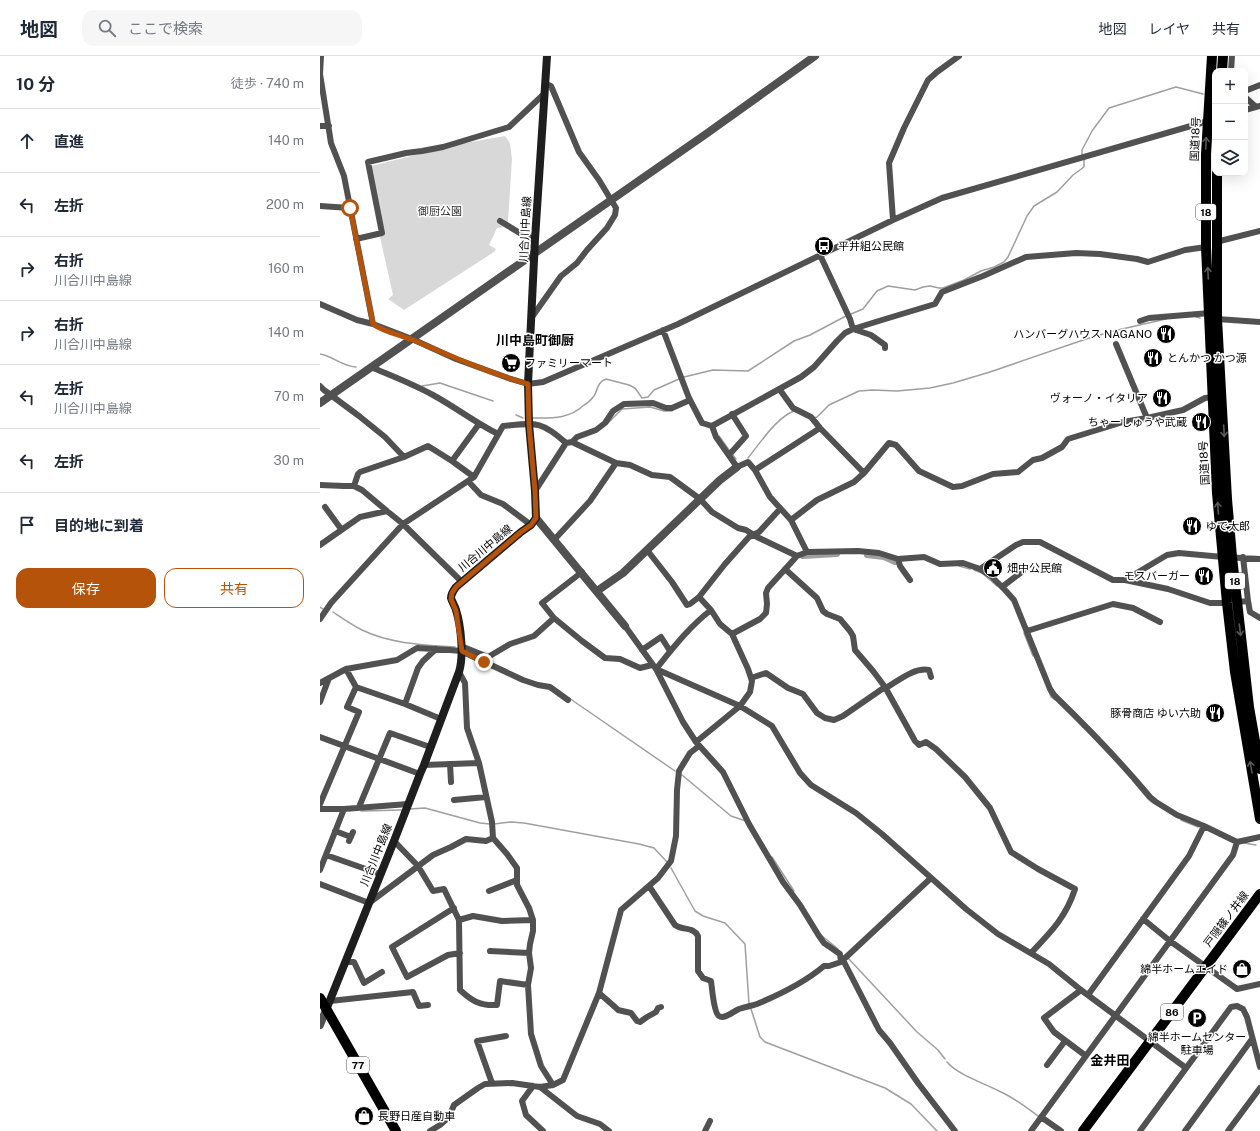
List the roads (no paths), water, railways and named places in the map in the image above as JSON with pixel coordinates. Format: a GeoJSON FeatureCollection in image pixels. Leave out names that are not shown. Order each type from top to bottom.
{"type":"FeatureCollection","features":[{"type":"Feature","properties":{"kind":"main road","name":"川合川中島線"},"geometry":{"type":"LineString","coordinates":[[328,1005],[424,765],[462,664],[456,611],[451,599],[452,593],[456,587],[531,525],[536,518],[529,424],[528,384],[534,252],[547,56]]}},
{"type":"Feature","properties":{"kind":"main road","name":"国道18号"},"geometry":{"type":"LineString","coordinates":[[1212,56],[1211,120],[1206,154],[1206,248],[1213,316],[1227,499],[1227,557]]}},
{"type":"Feature","properties":{"kind":"main road"},"geometry":{"type":"LineString","coordinates":[[1222,68],[1223,56]]}},
{"type":"Feature","properties":{"kind":"main road","name":"国道18号"},"geometry":{"type":"LineString","coordinates":[[1217,176],[1213,316],[1213,397],[1217,493],[1232,602],[1260,769]]}},
{"type":"Feature","properties":{"kind":"main road","name":"国道18号"},"geometry":{"type":"LineString","coordinates":[[1232,602],[1235,672],[1260,819]]}},
{"type":"Feature","properties":{"kind":"main road","name":"戸隠篠ノ井線"},"geometry":{"type":"LineString","coordinates":[[1083,1131],[1260,894]]}},
{"type":"Feature","properties":{"kind":"main road"},"geometry":{"type":"LineString","coordinates":[[1250,908],[1260,901]]}},
{"type":"Feature","properties":{"kind":"main road","name":"77"},"geometry":{"type":"LineString","coordinates":[[320,998],[328,1005],[396,1131]]}},
{"type":"Feature","properties":{"kind":"street"},"geometry":{"type":"LineString","coordinates":[[320,403],[534,252],[706,134],[815,56]]}},
{"type":"Feature","properties":{"kind":"street"},"geometry":{"type":"LineString","coordinates":[[893,220],[889,163],[904,128],[928,80],[959,56]]}},
{"type":"Feature","properties":{"kind":"street"},"geometry":{"type":"LineString","coordinates":[[1231,68],[1232,56]]}},
{"type":"Feature","properties":{"kind":"street"},"geometry":{"type":"LineString","coordinates":[[321,57],[320,74],[331,143],[344,176],[373,324]]}},
{"type":"Feature","properties":{"kind":"street"},"geometry":{"type":"LineString","coordinates":[[1248,90],[1260,85]]}},
{"type":"Feature","properties":{"kind":"street"},"geometry":{"type":"LineString","coordinates":[[356,239],[382,233],[368,162],[406,153],[442,147],[509,127],[545,88],[551,86],[579,152],[611,199],[616,208],[616,215],[577,263],[561,276],[532,317]]}},
{"type":"Feature","properties":{"kind":"street"},"geometry":{"type":"LineString","coordinates":[[1248,99],[1258,107]]}},
{"type":"Feature","properties":{"kind":"street"},"geometry":{"type":"LineString","coordinates":[[1248,109],[1258,107]]}},
{"type":"Feature","properties":{"kind":"street"},"geometry":{"type":"LineString","coordinates":[[320,304],[357,320],[373,324],[412,339],[456,359],[508,378],[528,384],[543,382],[663,330],[942,198],[1211,120]]}},
{"type":"Feature","properties":{"kind":"street"},"geometry":{"type":"LineString","coordinates":[[320,126],[328,126]]}},
{"type":"Feature","properties":{"kind":"street"},"geometry":{"type":"LineString","coordinates":[[320,206],[350,208]]}},
{"type":"Feature","properties":{"kind":"street"},"geometry":{"type":"LineString","coordinates":[[500,221],[523,235],[535,239]]}},
{"type":"Feature","properties":{"kind":"street"},"geometry":{"type":"LineString","coordinates":[[1216,242],[1260,231]]}},
{"type":"Feature","properties":{"kind":"street"},"geometry":{"type":"LineString","coordinates":[[663,330],[690,400],[702,424],[712,426],[732,414],[780,390],[801,377],[814,367],[845,333],[853,329],[935,304],[942,292],[1026,257],[1076,253],[1100,254],[1148,262],[1185,250],[1206,248]]}},
{"type":"Feature","properties":{"kind":"street"},"geometry":{"type":"LineString","coordinates":[[820,255],[850,319],[853,329]]}},
{"type":"Feature","properties":{"kind":"street"},"geometry":{"type":"LineString","coordinates":[[1140,321],[1149,318],[1213,316],[1260,322]]}},
{"type":"Feature","properties":{"kind":"street"},"geometry":{"type":"LineString","coordinates":[[853,329],[871,335],[885,345],[885,348]]}},
{"type":"Feature","properties":{"kind":"street"},"geometry":{"type":"LineString","coordinates":[[1116,344],[1147,418]]}},
{"type":"Feature","properties":{"kind":"street"},"geometry":{"type":"LineString","coordinates":[[371,367],[421,388],[498,434]]}},
{"type":"Feature","properties":{"kind":"street"},"geometry":{"type":"LineString","coordinates":[[320,386],[385,437],[404,457]]}},
{"type":"Feature","properties":{"kind":"street"},"geometry":{"type":"LineString","coordinates":[[780,390],[793,408],[811,417],[864,473]]}},
{"type":"Feature","properties":{"kind":"street"},"geometry":{"type":"LineString","coordinates":[[791,520],[817,500],[854,482],[869,468],[889,443],[896,445],[919,471],[952,487],[962,486],[993,474],[1018,472],[1033,460],[1042,458],[1062,447],[1068,439],[1123,422],[1183,410],[1204,398],[1213,397]]}},
{"type":"Feature","properties":{"kind":"street"},"geometry":{"type":"LineString","coordinates":[[535,491],[569,442],[577,437],[596,430],[605,423],[613,411],[624,404],[653,404],[666,408],[672,408],[690,400]]}},
{"type":"Feature","properties":{"kind":"street"},"geometry":{"type":"LineString","coordinates":[[729,455],[746,436],[732,414]]}},
{"type":"Feature","properties":{"kind":"street"},"geometry":{"type":"LineString","coordinates":[[452,461],[479,424]]}},
{"type":"Feature","properties":{"kind":"street"},"geometry":{"type":"LineString","coordinates":[[320,619],[331,603],[403,524],[474,477],[503,426],[529,424],[547,427],[569,442],[616,464],[630,465],[652,475],[670,477],[700,499],[712,512],[738,528],[746,530],[757,537],[797,556]]}},
{"type":"Feature","properties":{"kind":"street"},"geometry":{"type":"LineString","coordinates":[[712,426],[716,437],[738,467]]}},
{"type":"Feature","properties":{"kind":"street"},"geometry":{"type":"LineString","coordinates":[[755,470],[820,428]]}},
{"type":"Feature","properties":{"kind":"street"},"geometry":{"type":"LineString","coordinates":[[354,486],[360,472],[404,457],[428,446],[474,477]]}},
{"type":"Feature","properties":{"kind":"street"},"geometry":{"type":"LineString","coordinates":[[597,591],[623,573],[720,480],[738,467],[748,462],[755,470],[770,496],[791,520],[807,552]]}},
{"type":"Feature","properties":{"kind":"street"},"geometry":{"type":"LineString","coordinates":[[554,540],[590,501],[616,464]]}},
{"type":"Feature","properties":{"kind":"street"},"geometry":{"type":"LineString","coordinates":[[468,481],[481,495],[503,504],[531,525]]}},
{"type":"Feature","properties":{"kind":"street"},"geometry":{"type":"LineString","coordinates":[[320,485],[354,486],[362,490],[403,524],[462,582]]}},
{"type":"Feature","properties":{"kind":"street"},"geometry":{"type":"LineString","coordinates":[[325,507],[341,529]]}},
{"type":"Feature","properties":{"kind":"street"},"geometry":{"type":"LineString","coordinates":[[647,550],[672,582],[686,605],[690,604],[699,597],[725,564],[749,538],[759,532],[780,509]]}},
{"type":"Feature","properties":{"kind":"street"},"geometry":{"type":"LineString","coordinates":[[320,545],[360,517],[386,511]]}},
{"type":"Feature","properties":{"kind":"street"},"geometry":{"type":"LineString","coordinates":[[536,518],[625,626],[654,667],[683,722],[698,744],[723,772],[749,824],[783,882],[800,904],[824,943],[840,954],[842,961],[879,1030],[955,1131]]}},
{"type":"Feature","properties":{"kind":"street"},"geometry":{"type":"LineString","coordinates":[[980,569],[1016,545],[1023,542],[1040,542],[1113,580],[1125,580],[1168,589],[1210,603],[1248,601]]}},
{"type":"Feature","properties":{"kind":"street"},"geometry":{"type":"LineString","coordinates":[[732,634],[760,619],[766,613],[766,593],[770,586],[797,556],[807,552],[879,553],[898,560],[924,557],[940,564],[963,563],[980,569],[990,576],[1014,600],[1050,689],[1054,695],[1096,735],[1150,797],[1177,815],[1237,842],[1260,837]]}},
{"type":"Feature","properties":{"kind":"street"},"geometry":{"type":"LineString","coordinates":[[1125,580],[1167,555],[1179,553],[1260,559]]}},
{"type":"Feature","properties":{"kind":"street"},"geometry":{"type":"LineString","coordinates":[[1243,558],[1250,612],[1260,618]]}},
{"type":"Feature","properties":{"kind":"street"},"geometry":{"type":"LineString","coordinates":[[898,560],[900,566],[910,580]]}},
{"type":"Feature","properties":{"kind":"street"},"geometry":{"type":"LineString","coordinates":[[785,569],[817,598],[823,611],[840,619],[853,636],[855,650],[885,688],[915,741],[919,744],[926,742],[936,749],[964,777],[990,808],[1011,852],[1038,869],[1075,889],[1057,926],[1031,953]]}},
{"type":"Feature","properties":{"kind":"street"},"geometry":{"type":"LineString","coordinates":[[1002,587],[1023,571]]}},
{"type":"Feature","properties":{"kind":"street"},"geometry":{"type":"LineString","coordinates":[[582,572],[542,603],[554,618],[582,641],[605,658],[620,659],[640,668],[654,667],[740,706],[772,726],[800,773],[811,785],[856,813],[882,834],[966,909],[998,934],[1049,964],[1115,1016],[1186,1068]]}},
{"type":"Feature","properties":{"kind":"street"},"geometry":{"type":"LineString","coordinates":[[430,1131],[449,1117],[454,1106],[485,1084],[512,1082],[540,1087],[553,1085],[563,1080],[568,1072],[599,993],[622,910],[658,878],[671,861],[676,836],[679,771],[690,753],[698,744],[740,706],[750,692],[752,680],[732,634],[720,624],[711,610],[699,597]]}},
{"type":"Feature","properties":{"kind":"street"},"geometry":{"type":"LineString","coordinates":[[1027,631],[1113,604],[1133,608],[1160,622]]}},
{"type":"Feature","properties":{"kind":"street"},"geometry":{"type":"LineString","coordinates":[[654,667],[689,629],[711,610]]}},
{"type":"Feature","properties":{"kind":"street"},"geometry":{"type":"LineString","coordinates":[[320,683],[346,669],[397,660],[417,648],[461,649],[488,657],[510,644],[534,636],[554,618]]}},
{"type":"Feature","properties":{"kind":"street"},"geometry":{"type":"LineString","coordinates":[[642,650],[660,637],[670,651]]}},
{"type":"Feature","properties":{"kind":"street"},"geometry":{"type":"LineString","coordinates":[[405,704],[418,668],[422,661],[436,649]]}},
{"type":"Feature","properties":{"kind":"street"},"geometry":{"type":"LineString","coordinates":[[461,649],[523,680],[550,687],[568,700]]}},
{"type":"Feature","properties":{"kind":"street"},"geometry":{"type":"LineString","coordinates":[[346,669],[356,687],[442,719]]}},
{"type":"Feature","properties":{"kind":"street"},"geometry":{"type":"LineString","coordinates":[[751,678],[766,673],[788,688],[803,694],[817,713],[825,718],[834,720],[843,716],[885,688],[917,670],[929,670],[931,677]]}},
{"type":"Feature","properties":{"kind":"street"},"geometry":{"type":"LineString","coordinates":[[459,672],[465,683],[467,728],[479,763],[492,822],[493,838],[517,868],[517,885],[529,908],[533,920],[533,931],[529,953],[531,968],[528,985],[531,1034],[541,1066],[553,1085]]}},
{"type":"Feature","properties":{"kind":"street"},"geometry":{"type":"LineString","coordinates":[[320,702],[329,678]]}},
{"type":"Feature","properties":{"kind":"street"},"geometry":{"type":"LineString","coordinates":[[320,804],[359,712],[347,707],[356,687]]}},
{"type":"Feature","properties":{"kind":"street"},"geometry":{"type":"LineString","coordinates":[[359,807],[390,733],[430,747]]}},
{"type":"Feature","properties":{"kind":"street"},"geometry":{"type":"LineString","coordinates":[[320,737],[420,774]]}},
{"type":"Feature","properties":{"kind":"street"},"geometry":{"type":"LineString","coordinates":[[424,765],[479,763]]}},
{"type":"Feature","properties":{"kind":"street"},"geometry":{"type":"LineString","coordinates":[[450,764],[451,782]]}},
{"type":"Feature","properties":{"kind":"street"},"geometry":{"type":"LineString","coordinates":[[454,800],[486,797]]}},
{"type":"Feature","properties":{"kind":"street"},"geometry":{"type":"LineString","coordinates":[[320,809],[408,804]]}},
{"type":"Feature","properties":{"kind":"street"},"geometry":{"type":"LineString","coordinates":[[320,870],[344,808]]}},
{"type":"Feature","properties":{"kind":"street"},"geometry":{"type":"LineString","coordinates":[[1088,995],[1189,856],[1204,826]]}},
{"type":"Feature","properties":{"kind":"street"},"geometry":{"type":"LineString","coordinates":[[335,831],[351,837]]}},
{"type":"Feature","properties":{"kind":"street"},"geometry":{"type":"LineString","coordinates":[[320,884],[369,903],[433,855],[466,839],[486,841],[493,838]]}},
{"type":"Feature","properties":{"kind":"street"},"geometry":{"type":"LineString","coordinates":[[394,841],[418,866],[434,891],[444,890],[454,908],[459,920],[460,990],[468,998],[486,1006],[497,1005],[500,981],[528,985]]}},
{"type":"Feature","properties":{"kind":"street"},"geometry":{"type":"LineString","coordinates":[[1031,1131],[1233,855],[1237,842]]}},
{"type":"Feature","properties":{"kind":"street"},"geometry":{"type":"LineString","coordinates":[[326,855],[380,874]]}},
{"type":"Feature","properties":{"kind":"street"},"geometry":{"type":"LineString","coordinates":[[649,886],[675,925],[679,928],[692,929],[696,932],[698,936],[698,971],[703,978],[711,981],[718,1015],[723,1017],[797,985],[812,976],[824,966],[830,966],[842,961],[931,878]]}},
{"type":"Feature","properties":{"kind":"street"},"geometry":{"type":"LineString","coordinates":[[489,891],[517,880]]}},
{"type":"Feature","properties":{"kind":"street"},"geometry":{"type":"LineString","coordinates":[[454,908],[392,947],[407,977],[448,955],[460,953]]}},
{"type":"Feature","properties":{"kind":"street"},"geometry":{"type":"LineString","coordinates":[[459,920],[473,916],[502,921],[533,920]]}},
{"type":"Feature","properties":{"kind":"street"},"geometry":{"type":"LineString","coordinates":[[1143,919],[1237,989],[1260,984]]}},
{"type":"Feature","properties":{"kind":"street"},"geometry":{"type":"LineString","coordinates":[[490,951],[529,953]]}},
{"type":"Feature","properties":{"kind":"street"},"geometry":{"type":"LineString","coordinates":[[346,962],[354,962],[364,984],[382,972]]}},
{"type":"Feature","properties":{"kind":"street"},"geometry":{"type":"LineString","coordinates":[[1081,990],[1044,1018],[1054,1032],[1086,1056]]}},
{"type":"Feature","properties":{"kind":"street"},"geometry":{"type":"LineString","coordinates":[[320,1025],[328,1005],[413,992],[418,1006],[428,1005]]}},
{"type":"Feature","properties":{"kind":"street"},"geometry":{"type":"LineString","coordinates":[[599,993],[615,1007],[630,1013],[637,1021],[640,1022],[656,1012],[658,1008],[662,1007]]}},
{"type":"Feature","properties":{"kind":"street"},"geometry":{"type":"LineString","coordinates":[[1140,1131],[1231,1007],[1238,1006],[1243,1009],[1260,1067]]}},
{"type":"Feature","properties":{"kind":"street"},"geometry":{"type":"LineString","coordinates":[[492,1083],[477,1041],[506,1036]]}},
{"type":"Feature","properties":{"kind":"street"},"geometry":{"type":"LineString","coordinates":[[1185,1131],[1252,1039]]}},
{"type":"Feature","properties":{"kind":"street"},"geometry":{"type":"LineString","coordinates":[[1046,1065],[1065,1041]]}},
{"type":"Feature","properties":{"kind":"street"},"geometry":{"type":"LineString","coordinates":[[533,1086],[522,1101],[526,1115],[543,1131]]}},
{"type":"Feature","properties":{"kind":"street"},"geometry":{"type":"LineString","coordinates":[[540,1087],[577,1116],[600,1124],[609,1131]]}},
{"type":"Feature","properties":{"kind":"street"},"geometry":{"type":"LineString","coordinates":[[1228,1131],[1260,1088]]}},
{"type":"Feature","properties":{"kind":"street"},"geometry":{"type":"LineString","coordinates":[[1042,1117],[1061,1131]]}},
{"type":"Feature","properties":{"kind":"street"},"geometry":{"type":"LineString","coordinates":[[705,1131],[710,1121]]}},
{"type":"Feature","properties":{"kind":"street"},"geometry":{"type":"LineString","coordinates":[[440,1125],[444,1131]]}},
{"type":"Feature","properties":{"kind":"waterway"},"geometry":{"type":"LineString","coordinates":[[1082,154],[1082,150],[1092,131],[1109,108],[1176,87],[1203,94]]}},
{"type":"Feature","properties":{"kind":"waterway"},"geometry":{"type":"LineString","coordinates":[[851,314],[863,309],[877,291],[888,286],[915,290],[930,286],[943,288],[1004,262],[1008,257],[1027,216],[1034,206],[1057,192],[1073,175],[1084,167],[1084,160]]}},
{"type":"Feature","properties":{"kind":"waterway"},"geometry":{"type":"LineString","coordinates":[[684,377],[713,370],[748,371],[794,341],[810,335],[846,316]]}},
{"type":"Feature","properties":{"kind":"waterway"},"geometry":{"type":"LineString","coordinates":[[1196,317],[1200,318]]}},
{"type":"Feature","properties":{"kind":"waterway"},"geometry":{"type":"LineString","coordinates":[[814,418],[817,417],[829,405],[859,391],[897,391],[930,388],[953,383],[1089,338],[1166,319]]}},
{"type":"Feature","properties":{"kind":"waterway"},"geometry":{"type":"LineString","coordinates":[[320,354],[346,365],[356,367]]}},
{"type":"Feature","properties":{"kind":"waterway"},"geometry":{"type":"LineString","coordinates":[[533,418],[554,418],[573,413],[591,400],[599,384],[606,379],[635,388],[642,398],[648,397],[654,390],[679,379]]}},
{"type":"Feature","properties":{"kind":"waterway"},"geometry":{"type":"LineString","coordinates":[[422,386],[440,383],[493,401]]}},
{"type":"Feature","properties":{"kind":"waterway"},"geometry":{"type":"LineString","coordinates":[[608,423],[622,409],[650,407],[664,411],[672,411]]}},
{"type":"Feature","properties":{"kind":"waterway"},"geometry":{"type":"LineString","coordinates":[[748,458],[775,425],[787,414],[794,411]]}},
{"type":"Feature","properties":{"kind":"waterway"},"geometry":{"type":"LineString","coordinates":[[516,415],[523,418]]}},
{"type":"Feature","properties":{"kind":"waterway"},"geometry":{"type":"LineString","coordinates":[[719,436],[729,450]]}},
{"type":"Feature","properties":{"kind":"waterway"},"geometry":{"type":"LineString","coordinates":[[732,454],[736,459]]}},
{"type":"Feature","properties":{"kind":"waterway"},"geometry":{"type":"LineString","coordinates":[[803,556],[837,554]]}},
{"type":"Feature","properties":{"kind":"waterway"},"geometry":{"type":"LineString","coordinates":[[867,555],[884,557],[895,562]]}},
{"type":"Feature","properties":{"kind":"waterway"},"geometry":{"type":"LineString","coordinates":[[959,566],[970,569]]}},
{"type":"Feature","properties":{"kind":"waterway"},"geometry":{"type":"LineString","coordinates":[[974,570],[982,573],[997,586]]}},
{"type":"Feature","properties":{"kind":"waterway"},"geometry":{"type":"LineString","coordinates":[[333,612],[351,624],[373,635],[408,643],[455,647]]}},
{"type":"Feature","properties":{"kind":"waterway"},"geometry":{"type":"LineString","coordinates":[[1024,633],[1033,656]]}},
{"type":"Feature","properties":{"kind":"waterway"},"geometry":{"type":"LineString","coordinates":[[1049,692],[1051,697],[1055,700]]}},
{"type":"Feature","properties":{"kind":"waterway"},"geometry":{"type":"LineString","coordinates":[[569,698],[675,771]]}},
{"type":"Feature","properties":{"kind":"waterway"},"geometry":{"type":"LineString","coordinates":[[682,775],[731,816],[746,821]]}},
{"type":"Feature","properties":{"kind":"waterway"},"geometry":{"type":"LineString","coordinates":[[1133,781],[1153,803]]}},
{"type":"Feature","properties":{"kind":"waterway"},"geometry":{"type":"LineString","coordinates":[[409,809],[425,808],[480,823],[490,824]]}},
{"type":"Feature","properties":{"kind":"waterway"},"geometry":{"type":"LineString","coordinates":[[361,811],[402,810]]}},
{"type":"Feature","properties":{"kind":"waterway"},"geometry":{"type":"LineString","coordinates":[[1181,820],[1198,827]]}},
{"type":"Feature","properties":{"kind":"waterway"},"geometry":{"type":"LineString","coordinates":[[494,824],[511,822],[524,823],[639,844],[654,848],[667,862]]}},
{"type":"Feature","properties":{"kind":"waterway"},"geometry":{"type":"LineString","coordinates":[[1244,843],[1256,845]]}},
{"type":"Feature","properties":{"kind":"waterway"},"geometry":{"type":"LineString","coordinates":[[772,857],[794,891]]}},
{"type":"Feature","properties":{"kind":"waterway"},"geometry":{"type":"LineString","coordinates":[[671,868],[695,911],[703,916],[725,923],[745,944],[749,1004]]}},
{"type":"Feature","properties":{"kind":"waterway"},"geometry":{"type":"LineString","coordinates":[[821,935],[838,949]]}},
{"type":"Feature","properties":{"kind":"waterway"},"geometry":{"type":"LineString","coordinates":[[848,958],[917,1032],[938,1050],[945,1059]]}},
{"type":"Feature","properties":{"kind":"waterway"},"geometry":{"type":"LineString","coordinates":[[751,1009],[760,1037],[765,1042],[885,1088],[911,1104],[937,1131]]}},
{"type":"Feature","properties":{"kind":"waterway"},"geometry":{"type":"LineString","coordinates":[[947,1062],[964,1075],[1009,1096],[1038,1116]]}},
{"type":"Feature","properties":{"kind":"place","name":"平井組公民館"},"geometry":{"type":"Point","coordinates":[824,246]}},
{"type":"Feature","properties":{"kind":"place","name":"ハンバーグハウス NAGANO"},"geometry":{"type":"Point","coordinates":[1166,334]}},
{"type":"Feature","properties":{"kind":"place","name":"とんかつ かつ源"},"geometry":{"type":"Point","coordinates":[1153,358]}},
{"type":"Feature","properties":{"kind":"place","name":"ファミリーマート"},"geometry":{"type":"Point","coordinates":[511,363]}},
{"type":"Feature","properties":{"kind":"place","name":"ヴォーノ・イタリア"},"geometry":{"type":"Point","coordinates":[1162,398]}},
{"type":"Feature","properties":{"kind":"place","name":"ちゃーしゅうや武蔵"},"geometry":{"type":"Point","coordinates":[1201,422]}},
{"type":"Feature","properties":{"kind":"place","name":"ゆで太郎"},"geometry":{"type":"Point","coordinates":[1192,526]}},
{"type":"Feature","properties":{"kind":"place","name":"畑中公民館"},"geometry":{"type":"Point","coordinates":[993,568]}},
{"type":"Feature","properties":{"kind":"place","name":"モスバーガー"},"geometry":{"type":"Point","coordinates":[1204,576]}},
{"type":"Feature","properties":{"kind":"place","name":"豚骨商店 ゆい六助"},"geometry":{"type":"Point","coordinates":[1215,713]}},
{"type":"Feature","properties":{"kind":"place","name":"綿半ホームエイド"},"geometry":{"type":"Point","coordinates":[1242,969]}},
{"type":"Feature","properties":{"kind":"place","name":"綿半ホームセンター 駐車場"},"geometry":{"type":"Point","coordinates":[1197,1018]}},
{"type":"Feature","properties":{"kind":"place","name":"長野日産自動車"},"geometry":{"type":"Point","coordinates":[364,1116]}},
{"type":"Feature","properties":{"kind":"district","name":"川中島町御厨"},"geometry":{"type":"Point","coordinates":[535,340]}},
{"type":"Feature","properties":{"kind":"district","name":"金井田"},"geometry":{"type":"Point","coordinates":[1110,1060]}},
{"type":"Feature","properties":{"kind":"park label","name":"御厨公園"},"geometry":{"type":"Point","coordinates":[440,211]}}]}
